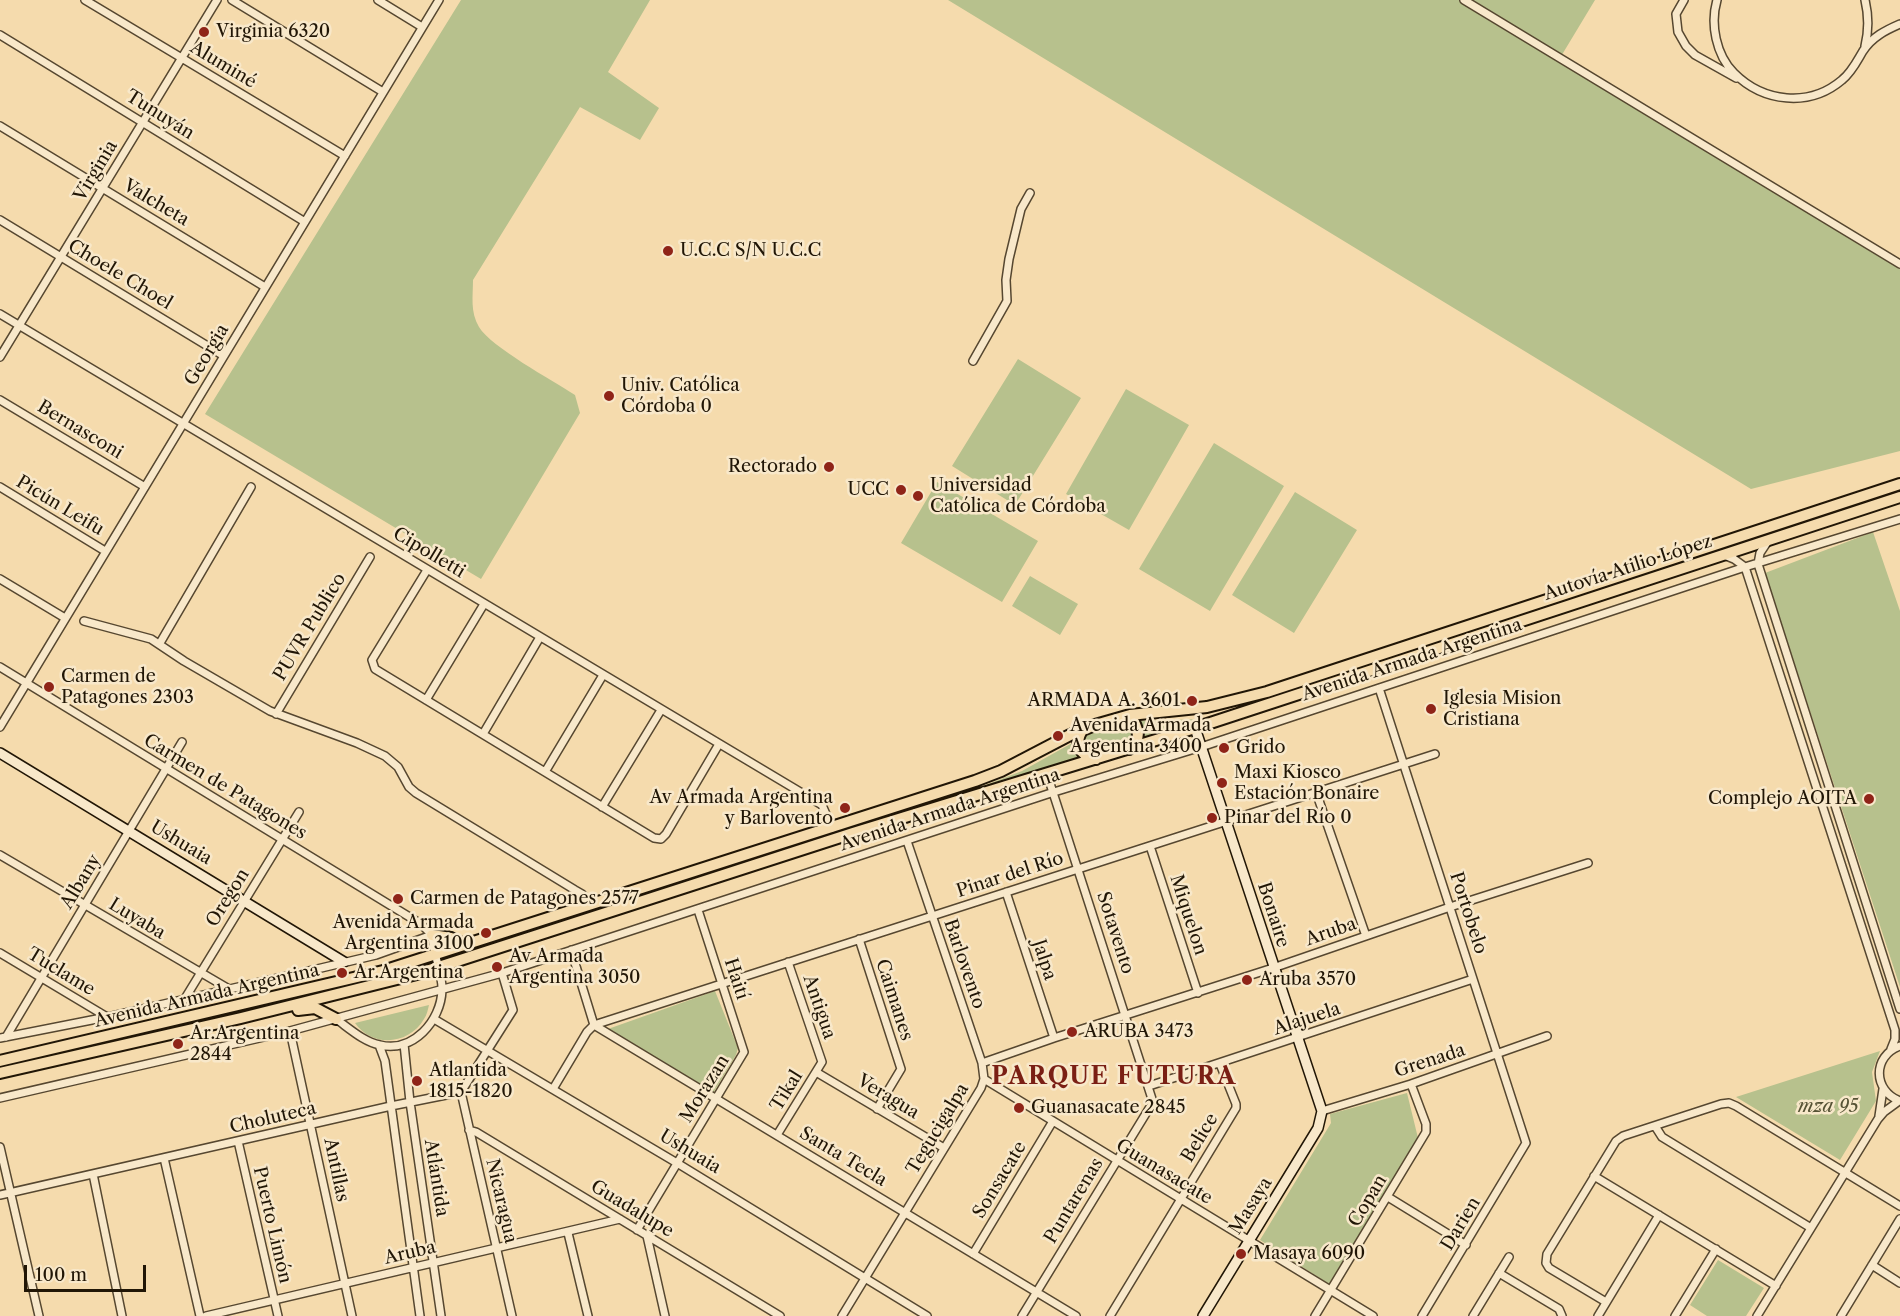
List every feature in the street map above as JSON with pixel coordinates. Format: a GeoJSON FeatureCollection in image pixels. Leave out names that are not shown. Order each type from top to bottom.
{"type":"FeatureCollection","features":[{"type":"Feature","properties":{"kind":"main road","name":"Autovía Atilio López"},"geometry":{"type":"LineString","coordinates":[[1207,707],[1267,692],[1900,484]]}},
{"type":"Feature","properties":{"kind":"main road","name":"Autovía Atilio López"},"geometry":{"type":"LineString","coordinates":[[1195,728],[1900,497]]}},
{"type":"Feature","properties":{"kind":"main road","name":"Avenida Armada Argentina"},"geometry":{"type":"LineString","coordinates":[[0,1061],[372,974],[436,962],[466,945],[832,828],[1001,771],[1083,729],[1130,715],[1207,707]]}},
{"type":"Feature","properties":{"kind":"main road"},"geometry":{"type":"LineString","coordinates":[[1129,749],[1137,741],[1138,733],[1130,715]]}},
{"type":"Feature","properties":{"kind":"main road","name":"Avenida Armada Argentina"},"geometry":{"type":"LineString","coordinates":[[0,1073],[241,1018],[436,962],[1195,728]]}},
{"type":"Feature","properties":{"kind":"main road"},"geometry":{"type":"LineString","coordinates":[[1083,729],[1078,737],[1080,750],[1090,758],[1096,759]]}},
{"type":"Feature","properties":{"kind":"main road"},"geometry":{"type":"LineString","coordinates":[[432,935],[451,938],[466,945]]}},
{"type":"Feature","properties":{"kind":"main road"},"geometry":{"type":"LineString","coordinates":[[241,1018],[256,1018],[315,1008],[336,1019]]}},
{"type":"Feature","properties":{"kind":"street","name":"Aluminé"},"geometry":{"type":"LineString","coordinates":[[85,0],[345,156]]}},
{"type":"Feature","properties":{"kind":"street","name":"Virginia"},"geometry":{"type":"LineString","coordinates":[[0,357],[217,0]]}},
{"type":"Feature","properties":{"kind":"street"},"geometry":{"type":"LineString","coordinates":[[232,0],[383,92]]}},
{"type":"Feature","properties":{"kind":"street"},"geometry":{"type":"LineString","coordinates":[[378,0],[422,27]]}},
{"type":"Feature","properties":{"kind":"street","name":"Georgia"},"geometry":{"type":"LineString","coordinates":[[0,727],[439,0]]}},
{"type":"Feature","properties":{"kind":"street"},"geometry":{"type":"LineString","coordinates":[[1464,0],[1900,264]]}},
{"type":"Feature","properties":{"kind":"street"},"geometry":{"type":"LineString","coordinates":[[1684,0],[1676,14],[1678,32],[1686,46],[1695,55],[1759,92],[1778,98],[1796,99],[1827,90],[1842,80],[1855,66],[1864,49],[1869,32],[1866,0]]}},
{"type":"Feature","properties":{"kind":"street"},"geometry":{"type":"LineString","coordinates":[[1716,0],[1714,31],[1721,54],[1730,69],[1743,82]]}},
{"type":"Feature","properties":{"kind":"street"},"geometry":{"type":"LineString","coordinates":[[1864,49],[1876,37],[1900,24]]}},
{"type":"Feature","properties":{"kind":"street","name":"Tunuyán"},"geometry":{"type":"LineString","coordinates":[[0,35],[305,222]]}},
{"type":"Feature","properties":{"kind":"street","name":"Valcheta"},"geometry":{"type":"LineString","coordinates":[[0,126],[266,287]]}},
{"type":"Feature","properties":{"kind":"street"},"geometry":{"type":"LineString","coordinates":[[973,362],[1007,301],[1008,259],[1021,209],[1030,193]]}},
{"type":"Feature","properties":{"kind":"street","name":"Choele Choel"},"geometry":{"type":"LineString","coordinates":[[0,220],[224,356]]}},
{"type":"Feature","properties":{"kind":"street","name":"Cipolletti"},"geometry":{"type":"LineString","coordinates":[[0,314],[822,805],[832,828]]}},
{"type":"Feature","properties":{"kind":"street","name":"Bernasconi"},"geometry":{"type":"LineString","coordinates":[[0,400],[145,487]]}},
{"type":"Feature","properties":{"kind":"street","name":"Picún Leifu"},"geometry":{"type":"LineString","coordinates":[[0,487],[105,551]]}},
{"type":"Feature","properties":{"kind":"street"},"geometry":{"type":"LineString","coordinates":[[160,643],[251,487]]}},
{"type":"Feature","properties":{"kind":"street","name":"Avenida Armada Argentina"},"geometry":{"type":"LineString","coordinates":[[0,1098],[290,1031],[502,973],[1054,792],[1201,747],[1745,567],[1900,519]]}},
{"type":"Feature","properties":{"kind":"street"},"geometry":{"type":"LineString","coordinates":[[1769,540],[1760,553],[1758,564],[1900,1009]]}},
{"type":"Feature","properties":{"kind":"street"},"geometry":{"type":"LineString","coordinates":[[1722,555],[1734,559],[1745,567],[1895,1030],[1892,1049]]}},
{"type":"Feature","properties":{"kind":"street","name":"PUVR Publico"},"geometry":{"type":"LineString","coordinates":[[276,714],[370,557]]}},
{"type":"Feature","properties":{"kind":"street"},"geometry":{"type":"LineString","coordinates":[[427,570],[372,660],[375,669],[654,838],[661,839],[666,834],[719,744]]}},
{"type":"Feature","properties":{"kind":"street"},"geometry":{"type":"LineString","coordinates":[[0,579],[65,618]]}},
{"type":"Feature","properties":{"kind":"street"},"geometry":{"type":"LineString","coordinates":[[426,700],[484,604]]}},
{"type":"Feature","properties":{"kind":"street"},"geometry":{"type":"LineString","coordinates":[[84,621],[160,643],[184,662],[276,714],[357,743],[385,756],[398,767],[409,787],[416,794],[582,894],[590,904]]}},
{"type":"Feature","properties":{"kind":"street"},"geometry":{"type":"LineString","coordinates":[[483,734],[540,637]]}},
{"type":"Feature","properties":{"kind":"street","name":"Carmen de Patagones"},"geometry":{"type":"LineString","coordinates":[[0,667],[420,924],[432,935]]}},
{"type":"Feature","properties":{"kind":"street"},"geometry":{"type":"LineString","coordinates":[[545,772],[603,675]]}},
{"type":"Feature","properties":{"kind":"street","name":"Portobelo"},"geometry":{"type":"LineString","coordinates":[[1379,688],[1525,1139],[1524,1148]]}},
{"type":"Feature","properties":{"kind":"street"},"geometry":{"type":"LineString","coordinates":[[602,807],[661,710]]}},
{"type":"Feature","properties":{"kind":"street","name":"Bonaire"},"geometry":{"type":"LineString","coordinates":[[1195,728],[1322,1111]]}},
{"type":"Feature","properties":{"kind":"street","name":"Albany"},"geometry":{"type":"LineString","coordinates":[[3,1037],[183,742]]}},
{"type":"Feature","properties":{"kind":"street","name":"Ushuaia"},"geometry":{"type":"LineString","coordinates":[[0,753],[344,962]]}},
{"type":"Feature","properties":{"kind":"street","name":"Pinar del Río"},"geometry":{"type":"LineString","coordinates":[[594,1024],[1435,754]]}},
{"type":"Feature","properties":{"kind":"street","name":"Sotavento"},"geometry":{"type":"LineString","coordinates":[[1047,774],[1153,1102]]}},
{"type":"Feature","properties":{"kind":"street"},"geometry":{"type":"LineString","coordinates":[[1316,792],[1366,936]]}},
{"type":"Feature","properties":{"kind":"street","name":"Oregon"},"geometry":{"type":"LineString","coordinates":[[184,1000],[298,812]]}},
{"type":"Feature","properties":{"kind":"street","name":"Barlovento"},"geometry":{"type":"LineString","coordinates":[[907,841],[982,1063]]}},
{"type":"Feature","properties":{"kind":"street","name":"Miquelon"},"geometry":{"type":"LineString","coordinates":[[1150,846],[1198,993]]}},
{"type":"Feature","properties":{"kind":"street","name":"Luyaba"},"geometry":{"type":"LineString","coordinates":[[0,855],[229,989]]}},
{"type":"Feature","properties":{"kind":"street","name":"Aruba"},"geometry":{"type":"LineString","coordinates":[[982,1063],[1588,863]]}},
{"type":"Feature","properties":{"kind":"street","name":"Jalpa"},"geometry":{"type":"LineString","coordinates":[[1006,892],[1054,1038]]}},
{"type":"Feature","properties":{"kind":"street","name":"Haití"},"geometry":{"type":"LineString","coordinates":[[698,910],[743,1048],[742,1057]]}},
{"type":"Feature","properties":{"kind":"street"},"geometry":{"type":"LineString","coordinates":[[336,1019],[359,1036],[379,1045],[404,1044],[421,1035],[434,1019],[442,991],[432,935]]}},
{"type":"Feature","properties":{"kind":"street","name":"Avenida Armada Argentina"},"geometry":{"type":"LineString","coordinates":[[3,1037],[107,1017],[376,955],[432,935]]}},
{"type":"Feature","properties":{"kind":"street","name":"Caimanes"},"geometry":{"type":"LineString","coordinates":[[859,939],[901,1069],[878,1109]]}},
{"type":"Feature","properties":{"kind":"street"},"geometry":{"type":"LineString","coordinates":[[553,1089],[594,1024],[572,950]]}},
{"type":"Feature","properties":{"kind":"street","name":"Tuclame"},"geometry":{"type":"LineString","coordinates":[[0,953],[107,1017]]}},
{"type":"Feature","properties":{"kind":"street","name":"Antigua"},"geometry":{"type":"LineString","coordinates":[[788,962],[822,1062]]}},
{"type":"Feature","properties":{"kind":"street"},"geometry":{"type":"LineString","coordinates":[[461,1092],[512,1014],[513,1005],[502,973]]}},
{"type":"Feature","properties":{"kind":"street","name":"Alajuela"},"geometry":{"type":"LineString","coordinates":[[1149,1086],[1473,979]]}},
{"type":"Feature","properties":{"kind":"street","name":"Ushuaia"},"geometry":{"type":"LineString","coordinates":[[434,1019],[677,1163],[927,1316]]}},
{"type":"Feature","properties":{"kind":"street","name":"Santa Tecla"},"geometry":{"type":"LineString","coordinates":[[594,1024],[1076,1316]]}},
{"type":"Feature","properties":{"kind":"street","name":"Antillas"},"geometry":{"type":"LineString","coordinates":[[290,1031],[352,1316]]}},
{"type":"Feature","properties":{"kind":"street","name":"Grenada"},"geometry":{"type":"LineString","coordinates":[[1322,1111],[1411,1084],[1547,1036]]}},
{"type":"Feature","properties":{"kind":"street","name":"Atlántida"},"geometry":{"type":"LineString","coordinates":[[404,1044],[410,1102],[441,1316]]}},
{"type":"Feature","properties":{"kind":"street","name":"Atlántida"},"geometry":{"type":"LineString","coordinates":[[379,1045],[384,1057],[420,1316]]}},
{"type":"Feature","properties":{"kind":"street"},"geometry":{"type":"LineString","coordinates":[[1757,1316],[1878,1119],[1900,1101],[1888,1094],[1879,1081],[1880,1063],[1892,1049],[1900,1046]]}},
{"type":"Feature","properties":{"kind":"street","name":"Morazan"},"geometry":{"type":"LineString","coordinates":[[637,1230],[742,1057]]}},
{"type":"Feature","properties":{"kind":"street","name":"Tikal"},"geometry":{"type":"LineString","coordinates":[[777,1136],[822,1062]]}},
{"type":"Feature","properties":{"kind":"street"},"geometry":{"type":"LineString","coordinates":[[982,1063],[984,1079]]}},
{"type":"Feature","properties":{"kind":"street","name":"Belice"},"geometry":{"type":"LineString","coordinates":[[1110,1316],[1236,1108],[1220,1064]]}},
{"type":"Feature","properties":{"kind":"street","name":"Veragua"},"geometry":{"type":"LineString","coordinates":[[816,1072],[944,1148]]}},
{"type":"Feature","properties":{"kind":"street","name":"Guanasacate"},"geometry":{"type":"LineString","coordinates":[[984,1079],[1373,1316]]}},
{"type":"Feature","properties":{"kind":"street","name":"Tegucigalpa"},"geometry":{"type":"LineString","coordinates":[[842,1316],[984,1079]]}},
{"type":"Feature","properties":{"kind":"street","name":"Copan"},"geometry":{"type":"LineString","coordinates":[[1315,1316],[1426,1132],[1426,1124],[1411,1084]]}},
{"type":"Feature","properties":{"kind":"street"},"geometry":{"type":"LineString","coordinates":[[1878,1119],[1883,1089]]}},
{"type":"Feature","properties":{"kind":"street","name":"Choluteca"},"geometry":{"type":"LineString","coordinates":[[0,1195],[461,1092]]}},
{"type":"Feature","properties":{"kind":"street","name":"Nicaragua"},"geometry":{"type":"LineString","coordinates":[[461,1092],[512,1316]]}},
{"type":"Feature","properties":{"kind":"street","name":"Puntarenas"},"geometry":{"type":"LineString","coordinates":[[1022,1316],[1153,1102]]}},
{"type":"Feature","properties":{"kind":"street"},"geometry":{"type":"LineString","coordinates":[[1606,1302],[1549,1268],[1545,1259],[1619,1138],[1721,1104],[1729,1103],[1900,1206]]}},
{"type":"Feature","properties":{"kind":"street","name":"Masaya"},"geometry":{"type":"LineString","coordinates":[[1203,1316],[1318,1128],[1322,1111]]}},
{"type":"Feature","properties":{"kind":"street","name":"Sonsacate"},"geometry":{"type":"LineString","coordinates":[[973,1254],[1053,1121]]}},
{"type":"Feature","properties":{"kind":"street"},"geometry":{"type":"LineString","coordinates":[[1655,1126],[1662,1137],[1811,1228]]}},
{"type":"Feature","properties":{"kind":"street","name":"Guadalupe"},"geometry":{"type":"LineString","coordinates":[[469,1130],[476,1132],[780,1316]]}},
{"type":"Feature","properties":{"kind":"street","name":"Puerto Limón"},"geometry":{"type":"LineString","coordinates":[[238,1142],[278,1316]]}},
{"type":"Feature","properties":{"kind":"street"},"geometry":{"type":"LineString","coordinates":[[0,1147],[39,1316]]}},
{"type":"Feature","properties":{"kind":"street","name":"Darien"},"geometry":{"type":"LineString","coordinates":[[1422,1316],[1524,1148]]}},
{"type":"Feature","properties":{"kind":"street"},"geometry":{"type":"LineString","coordinates":[[164,1158],[200,1316]]}},
{"type":"Feature","properties":{"kind":"street"},"geometry":{"type":"LineString","coordinates":[[93,1174],[122,1316]]}},
{"type":"Feature","properties":{"kind":"street"},"geometry":{"type":"LineString","coordinates":[[1594,1176],[1776,1286]]}},
{"type":"Feature","properties":{"kind":"street"},"geometry":{"type":"LineString","coordinates":[[1388,1197],[1466,1245]]}},
{"type":"Feature","properties":{"kind":"street"},"geometry":{"type":"LineString","coordinates":[[1598,1316],[1659,1215]]}},
{"type":"Feature","properties":{"kind":"street","name":"Aruba"},"geometry":{"type":"LineString","coordinates":[[206,1316],[620,1219]]}},
{"type":"Feature","properties":{"kind":"street"},"geometry":{"type":"LineString","coordinates":[[1841,1316],[1900,1219]]}},
{"type":"Feature","properties":{"kind":"street"},"geometry":{"type":"LineString","coordinates":[[568,1233],[588,1316]]}},
{"type":"Feature","properties":{"kind":"street"},"geometry":{"type":"LineString","coordinates":[[647,1236],[665,1316]]}},
{"type":"Feature","properties":{"kind":"street"},"geometry":{"type":"LineString","coordinates":[[1675,1316],[1716,1249]]}},
{"type":"Feature","properties":{"kind":"street"},"geometry":{"type":"LineString","coordinates":[[1473,1316],[1509,1257]]}},
{"type":"Feature","properties":{"kind":"street"},"geometry":{"type":"LineString","coordinates":[[1872,1265],[1900,1283]]}},
{"type":"Feature","properties":{"kind":"street"},"geometry":{"type":"LineString","coordinates":[[1499,1273],[1559,1309],[1562,1316]]}},
{"type":"Feature","properties":{"kind":"green space"},"geometry":{"type":"Polygon","coordinates":[[[461,0],[650,0],[608,72],[659,108],[640,140],[580,107],[473,280],[473,310],[479,327],[496,344],[575,395],[580,413],[481,579],[205,414],[461,0]]]}},
{"type":"Feature","properties":{"kind":"green space"},"geometry":{"type":"Polygon","coordinates":[[[948,0],[1595,0],[1560,58],[1900,264],[1900,451],[1751,489],[948,0]]]}},
{"type":"Feature","properties":{"kind":"green space"},"geometry":{"type":"Polygon","coordinates":[[[1018,359],[1081,398],[1015,505],[952,466],[1018,359]]]}},
{"type":"Feature","properties":{"kind":"green space"},"geometry":{"type":"Polygon","coordinates":[[[1126,389],[1189,425],[1129,530],[1066,494],[1126,389]]]}},
{"type":"Feature","properties":{"kind":"green space"},"geometry":{"type":"Polygon","coordinates":[[[1214,443],[1284,486],[1210,611],[1139,569],[1214,443]]]}},
{"type":"Feature","properties":{"kind":"green space"},"geometry":{"type":"Polygon","coordinates":[[[937,482],[1038,541],[1002,602],[901,543],[937,482]]]}},
{"type":"Feature","properties":{"kind":"green space"},"geometry":{"type":"Polygon","coordinates":[[[1295,492],[1357,530],[1294,633],[1232,595],[1295,492]]]}},
{"type":"Feature","properties":{"kind":"green space","name":"Complejo AOITA"},"geometry":{"type":"Polygon","coordinates":[[[1873,532],[1900,611],[1900,987],[1765,573],[1873,532]]]}},
{"type":"Feature","properties":{"kind":"green space"},"geometry":{"type":"Polygon","coordinates":[[[1030,576],[1078,604],[1060,635],[1012,606],[1030,576]]]}},
{"type":"Feature","properties":{"kind":"green space"},"geometry":{"type":"Polygon","coordinates":[[[1202,719],[1142,740],[1138,721],[1202,719]]]}},
{"type":"Feature","properties":{"kind":"green space"},"geometry":{"type":"Polygon","coordinates":[[[1126,722],[1133,725],[1136,734],[1132,738],[1105,750],[1086,752],[1082,743],[1085,736],[1126,722]]]}},
{"type":"Feature","properties":{"kind":"green space"},"geometry":{"type":"Polygon","coordinates":[[[1074,742],[1081,756],[963,796],[962,794],[1022,771],[1074,742]]]}},
{"type":"Feature","properties":{"kind":"green space"},"geometry":{"type":"Polygon","coordinates":[[[715,991],[738,1048],[712,1095],[608,1029],[715,991]]]}},
{"type":"Feature","properties":{"kind":"green space"},"geometry":{"type":"Polygon","coordinates":[[[429,1005],[425,1017],[417,1028],[400,1038],[380,1040],[371,1037],[355,1023],[429,1005]]]}},
{"type":"Feature","properties":{"kind":"green space","name":"mza 95"},"geometry":{"type":"Polygon","coordinates":[[[1880,1051],[1872,1072],[1876,1101],[1840,1160],[1736,1097],[1880,1051]]]}},
{"type":"Feature","properties":{"kind":"green space"},"geometry":{"type":"Polygon","coordinates":[[[1407,1093],[1418,1138],[1329,1284],[1260,1240],[1331,1123],[1330,1114],[1407,1093]]]}},
{"type":"Feature","properties":{"kind":"green space"},"geometry":{"type":"Polygon","coordinates":[[[1718,1260],[1764,1288],[1746,1316],[1707,1316],[1690,1305],[1718,1260]]]}},
{"type":"Feature","properties":{"kind":"place","name":"Virginia 6320"},"geometry":{"type":"Point","coordinates":[204,32]}},
{"type":"Feature","properties":{"kind":"place","name":"U.C.C S/N U.C.C"},"geometry":{"type":"Point","coordinates":[668,251]}},
{"type":"Feature","properties":{"kind":"place","name":"Univ. Católica Córdoba 0"},"geometry":{"type":"Point","coordinates":[609,396]}},
{"type":"Feature","properties":{"kind":"place","name":"Rectorado"},"geometry":{"type":"Point","coordinates":[829,467]}},
{"type":"Feature","properties":{"kind":"place","name":"UCC"},"geometry":{"type":"Point","coordinates":[901,490]}},
{"type":"Feature","properties":{"kind":"place","name":"Universidad Católica de Córdoba"},"geometry":{"type":"Point","coordinates":[918,496]}},
{"type":"Feature","properties":{"kind":"place","name":"Carmen de Patagones 2303"},"geometry":{"type":"Point","coordinates":[49,687]}},
{"type":"Feature","properties":{"kind":"place","name":"ARMADA A. 3601"},"geometry":{"type":"Point","coordinates":[1192,701]}},
{"type":"Feature","properties":{"kind":"place","name":"Iglesia Mision Cristiana"},"geometry":{"type":"Point","coordinates":[1431,709]}},
{"type":"Feature","properties":{"kind":"place","name":"Avenida Armada Argentina 3400"},"geometry":{"type":"Point","coordinates":[1058,736]}},
{"type":"Feature","properties":{"kind":"place","name":"Grido"},"geometry":{"type":"Point","coordinates":[1224,748]}},
{"type":"Feature","properties":{"kind":"place","name":"Maxi Kiosco Estación Bonaire"},"geometry":{"type":"Point","coordinates":[1222,783]}},
{"type":"Feature","properties":{"kind":"place","name":"Complejo AOITA"},"geometry":{"type":"Point","coordinates":[1869,799]}},
{"type":"Feature","properties":{"kind":"place","name":"Av Armada Argentina y Barlovento"},"geometry":{"type":"Point","coordinates":[845,808]}},
{"type":"Feature","properties":{"kind":"place","name":"Pinar del Río 0"},"geometry":{"type":"Point","coordinates":[1212,818]}},
{"type":"Feature","properties":{"kind":"place","name":"Carmen de Patagones 2577"},"geometry":{"type":"Point","coordinates":[398,899]}},
{"type":"Feature","properties":{"kind":"place","name":"Avenida Armada Argentina 3100"},"geometry":{"type":"Point","coordinates":[486,933]}},
{"type":"Feature","properties":{"kind":"place","name":"Av Armada Argentina 3050"},"geometry":{"type":"Point","coordinates":[497,967]}},
{"type":"Feature","properties":{"kind":"place","name":"Ar.Argentina"},"geometry":{"type":"Point","coordinates":[342,973]}},
{"type":"Feature","properties":{"kind":"place","name":"Aruba 3570"},"geometry":{"type":"Point","coordinates":[1247,980]}},
{"type":"Feature","properties":{"kind":"place","name":"ARUBA 3473"},"geometry":{"type":"Point","coordinates":[1072,1032]}},
{"type":"Feature","properties":{"kind":"place","name":"Ar.Argentina 2844"},"geometry":{"type":"Point","coordinates":[178,1044]}},
{"type":"Feature","properties":{"kind":"place","name":"Atlantida 1815-1820"},"geometry":{"type":"Point","coordinates":[417,1081]}},
{"type":"Feature","properties":{"kind":"place","name":"Guanasacate 2845"},"geometry":{"type":"Point","coordinates":[1019,1108]}},
{"type":"Feature","properties":{"kind":"place","name":"Masaya 6090"},"geometry":{"type":"Point","coordinates":[1241,1254]}},
{"type":"Feature","properties":{"kind":"district","name":"PARQUE FUTURA"},"geometry":{"type":"Point","coordinates":[1114,1077]}}]}
